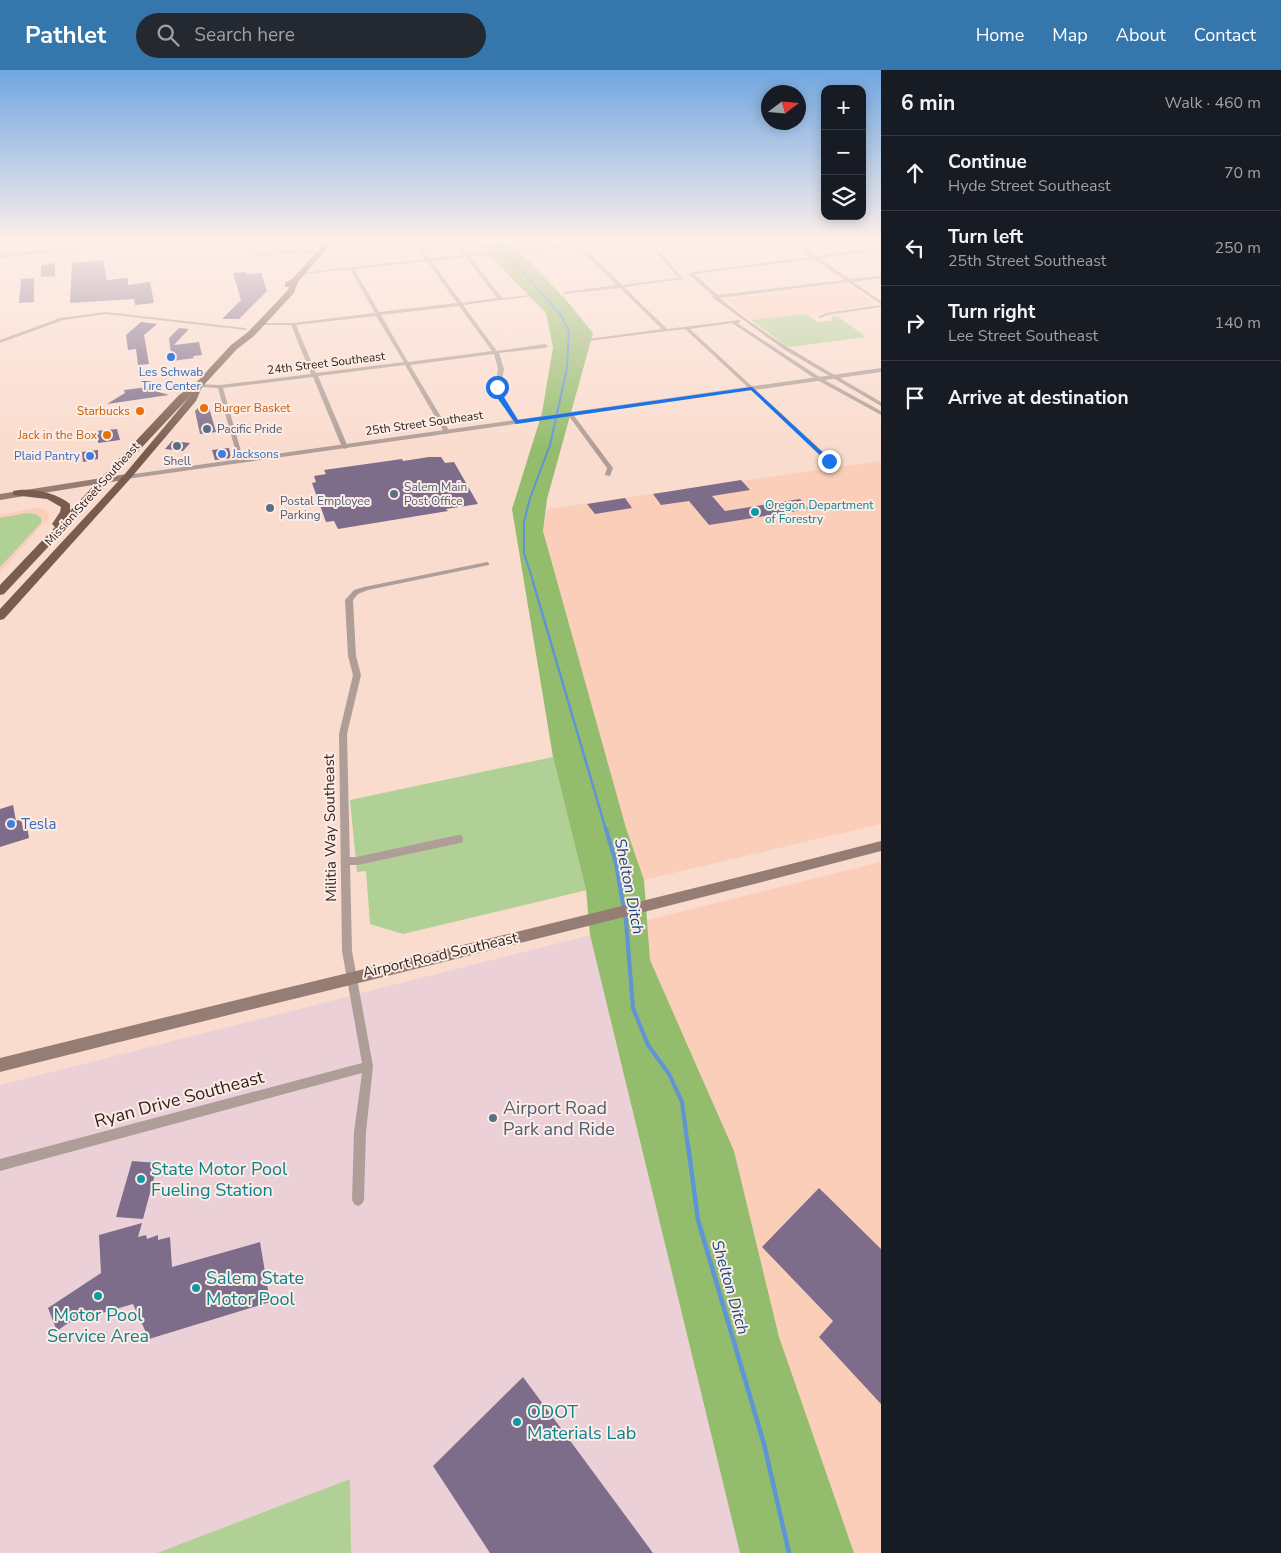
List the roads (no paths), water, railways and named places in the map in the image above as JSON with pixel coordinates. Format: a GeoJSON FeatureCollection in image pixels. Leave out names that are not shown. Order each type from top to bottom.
{"type":"FeatureCollection","features":[{"type":"Feature","properties":{"kind":"highway","name":"Mission Street Southeast"},"geometry":{"type":"LineString","coordinates":[[234,348],[272,311]]}},
{"type":"Feature","properties":{"kind":"highway","name":"Mission Street Southeast"},"geometry":{"type":"LineString","coordinates":[[0,592],[182,397],[199,385],[234,348],[249,330],[246,328],[261,312]]}},
{"type":"Feature","properties":{"kind":"highway"},"geometry":{"type":"LineString","coordinates":[[260,324],[257,323],[261,312]]}},
{"type":"Feature","properties":{"kind":"highway","name":"Mission Street Southeast"},"geometry":{"type":"LineString","coordinates":[[0,616],[127,477],[193,399],[199,385]]}},
{"type":"Feature","properties":{"kind":"highway"},"geometry":{"type":"LineString","coordinates":[[16,493],[50,497],[62,501],[66,506],[65,512],[41,547]]}},
{"type":"Feature","properties":{"kind":"main road","name":"25th Street Southeast"},"geometry":{"type":"LineString","coordinates":[[0,497],[127,477]]}},
{"type":"Feature","properties":{"kind":"main road","name":"Airport Road Southeast"},"geometry":{"type":"LineString","coordinates":[[0,1065],[351,977],[653,905],[881,846]]}},
{"type":"Feature","properties":{"kind":"street"},"geometry":{"type":"LineString","coordinates":[[375,311],[447,432]]}},
{"type":"Feature","properties":{"kind":"street"},"geometry":{"type":"LineString","coordinates":[[260,324],[293,324],[400,311]]}},
{"type":"Feature","properties":{"kind":"street"},"geometry":{"type":"LineString","coordinates":[[465,311],[501,364],[497,390],[516,422]]}},
{"type":"Feature","properties":{"kind":"street"},"geometry":{"type":"LineString","coordinates":[[646,311],[666,330]]}},
{"type":"Feature","properties":{"kind":"street"},"geometry":{"type":"LineString","coordinates":[[734,311],[833,377],[881,404]]}},
{"type":"Feature","properties":{"kind":"street"},"geometry":{"type":"LineString","coordinates":[[820,317],[843,311]]}},
{"type":"Feature","properties":{"kind":"street"},"geometry":{"type":"LineString","coordinates":[[0,342],[56,321],[93,314],[123,314],[246,328]]}},
{"type":"Feature","properties":{"kind":"street"},"geometry":{"type":"LineString","coordinates":[[581,341],[746,320]]}},
{"type":"Feature","properties":{"kind":"street"},"geometry":{"type":"LineString","coordinates":[[733,322],[818,379],[881,413]]}},
{"type":"Feature","properties":{"kind":"street"},"geometry":{"type":"LineString","coordinates":[[293,324],[345,447]]}},
{"type":"Feature","properties":{"kind":"street"},"geometry":{"type":"LineString","coordinates":[[687,328],[834,465]]}},
{"type":"Feature","properties":{"kind":"street","name":"24th Street Southeast"},"geometry":{"type":"LineString","coordinates":[[199,385],[220,387],[545,346]]}},
{"type":"Feature","properties":{"kind":"street","name":"25th Street Southeast"},"geometry":{"type":"LineString","coordinates":[[127,477],[881,370]]}},
{"type":"Feature","properties":{"kind":"street"},"geometry":{"type":"LineString","coordinates":[[220,387],[241,462]]}},
{"type":"Feature","properties":{"kind":"street"},"geometry":{"type":"LineString","coordinates":[[570,414],[610,468],[608,474]]}},
{"type":"Feature","properties":{"kind":"street","name":"Militia Way Southeast"},"geometry":{"type":"LineString","coordinates":[[358,1200],[360,1132],[368,1066],[347,950],[343,734],[357,675],[352,656],[348,600],[356,592],[366,588],[487,564]]}},
{"type":"Feature","properties":{"kind":"street"},"geometry":{"type":"LineString","coordinates":[[346,861],[357,861],[459,839]]}},
{"type":"Feature","properties":{"kind":"street","name":"Ryan Drive Southeast"},"geometry":{"type":"LineString","coordinates":[[0,1165],[368,1066]]}},
{"type":"Feature","properties":{"kind":"waterway","name":"Shelton Ditch"},"geometry":{"type":"LineString","coordinates":[[534,584],[524,553],[524,522],[530,498],[550,445],[567,368],[569,331],[558,311]]}},
{"type":"Feature","properties":{"kind":"waterway","name":"Shelton Ditch"},"geometry":{"type":"LineString","coordinates":[[533,582],[606,830]]}},
{"type":"Feature","properties":{"kind":"waterway","name":"Shelton Ditch"},"geometry":{"type":"LineString","coordinates":[[606,829],[616,864],[626,921],[633,1008],[648,1045],[669,1074],[682,1102],[688,1147]]}},
{"type":"Feature","properties":{"kind":"waterway","name":"Shelton Ditch"},"geometry":{"type":"LineString","coordinates":[[688,1145],[698,1220],[764,1444],[789,1553]]}},
{"type":"Feature","properties":{"kind":"place","name":"Les Schwab Tire Center"},"geometry":{"type":"Point","coordinates":[171,357]}},
{"type":"Feature","properties":{"kind":"place","name":"Burger Basket"},"geometry":{"type":"Point","coordinates":[204,408]}},
{"type":"Feature","properties":{"kind":"place","name":"Starbucks"},"geometry":{"type":"Point","coordinates":[140,411]}},
{"type":"Feature","properties":{"kind":"place","name":"Pacific Pride"},"geometry":{"type":"Point","coordinates":[207,429]}},
{"type":"Feature","properties":{"kind":"place","name":"Jack in the Box"},"geometry":{"type":"Point","coordinates":[107,435]}},
{"type":"Feature","properties":{"kind":"place","name":"Shell"},"geometry":{"type":"Point","coordinates":[177,446]}},
{"type":"Feature","properties":{"kind":"place","name":"Jacksons"},"geometry":{"type":"Point","coordinates":[222,454]}},
{"type":"Feature","properties":{"kind":"place","name":"Plaid Pantry"},"geometry":{"type":"Point","coordinates":[90,456]}},
{"type":"Feature","properties":{"kind":"place","name":"Salem Main Post Office"},"geometry":{"type":"Point","coordinates":[394,494]}},
{"type":"Feature","properties":{"kind":"place","name":"Postal Employee Parking"},"geometry":{"type":"Point","coordinates":[270,508]}},
{"type":"Feature","properties":{"kind":"place","name":"Oregon Department of Forestry"},"geometry":{"type":"Point","coordinates":[755,512]}},
{"type":"Feature","properties":{"kind":"place","name":"Tesla"},"geometry":{"type":"Point","coordinates":[11,824]}},
{"type":"Feature","properties":{"kind":"place","name":"Airport Road Park and Ride"},"geometry":{"type":"Point","coordinates":[493,1118]}},
{"type":"Feature","properties":{"kind":"place","name":"State Motor Pool Fueling Station"},"geometry":{"type":"Point","coordinates":[141,1179]}},
{"type":"Feature","properties":{"kind":"place","name":"Salem State Motor Pool"},"geometry":{"type":"Point","coordinates":[196,1288]}},
{"type":"Feature","properties":{"kind":"place","name":"Motor Pool Service Area"},"geometry":{"type":"Point","coordinates":[98,1296]}},
{"type":"Feature","properties":{"kind":"place","name":"ODOT Materials Lab"},"geometry":{"type":"Point","coordinates":[517,1422]}}]}
